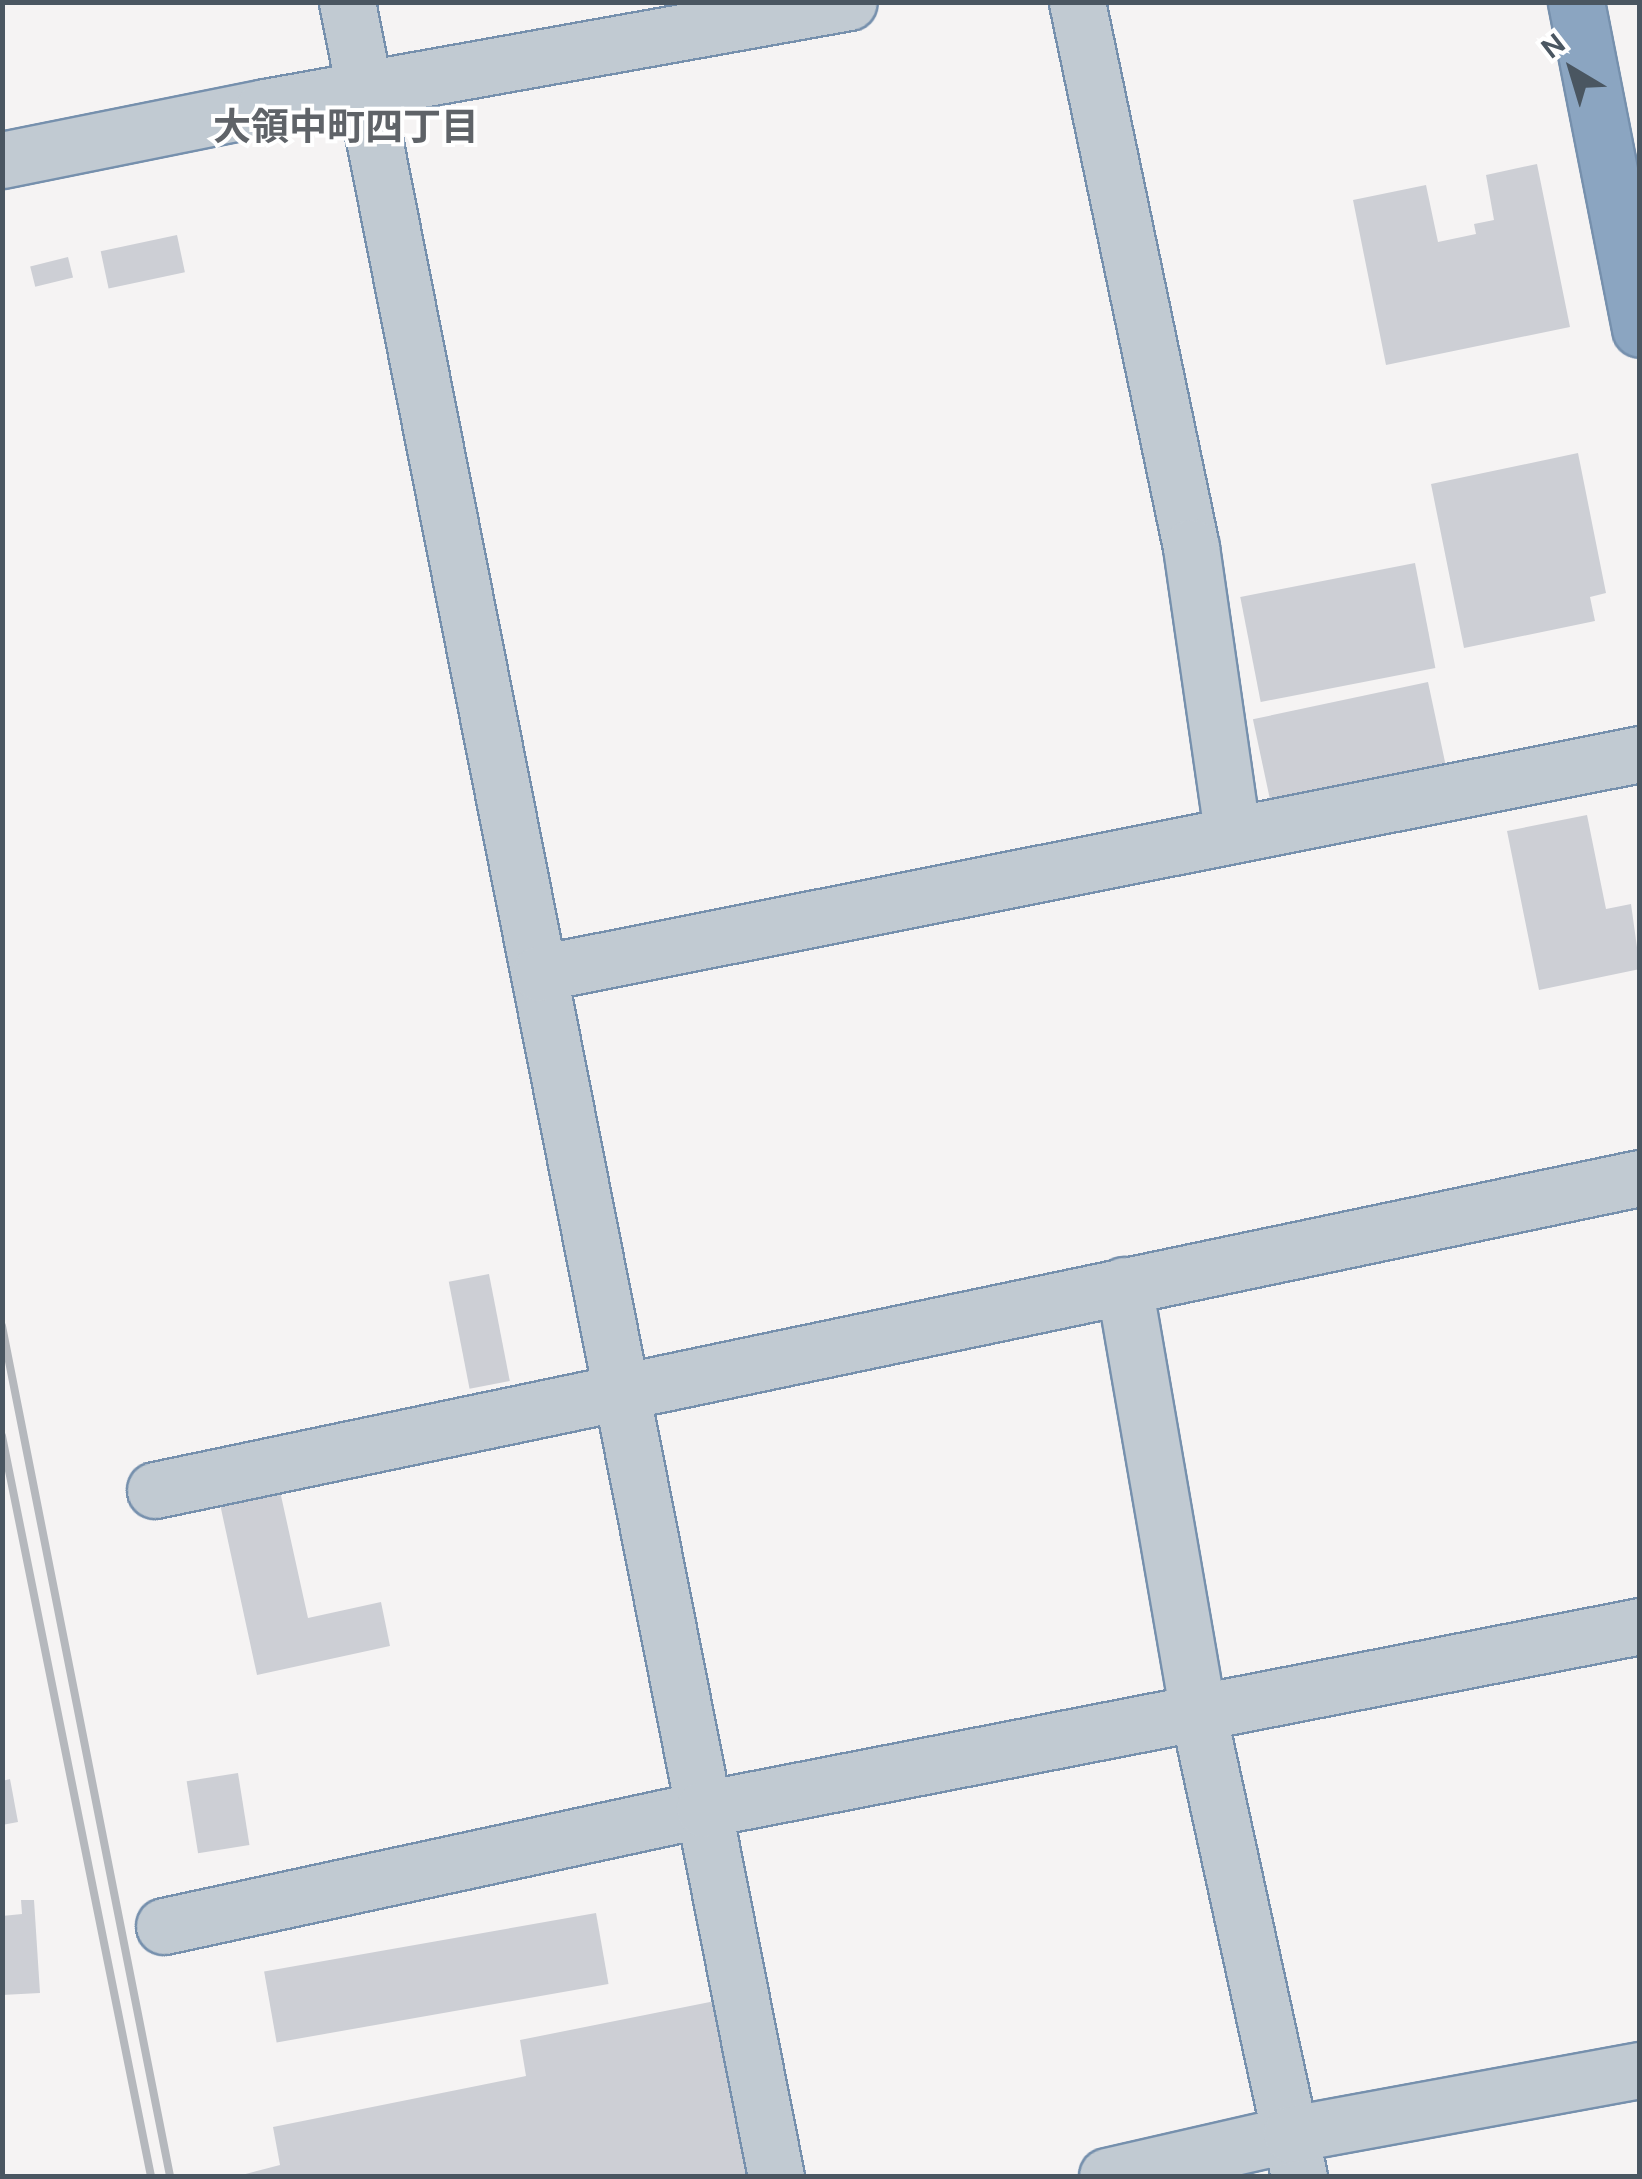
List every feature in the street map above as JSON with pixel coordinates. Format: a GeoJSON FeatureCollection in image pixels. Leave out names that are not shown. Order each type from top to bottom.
{"type":"FeatureCollection","features":[{"type":"Feature","properties":{"kind":"highway"},"geometry":{"type":"LineString","coordinates":[[1576,2],[1640,330]]}},
{"type":"Feature","properties":{"kind":"street"},"geometry":{"type":"LineString","coordinates":[[348,2],[776,2176]]}},
{"type":"Feature","properties":{"kind":"street"},"geometry":{"type":"LineString","coordinates":[[2,160],[849,2]]}},
{"type":"Feature","properties":{"kind":"street"},"geometry":{"type":"LineString","coordinates":[[1077,2],[1191,547],[1232,832]]}},
{"type":"Feature","properties":{"kind":"street"},"geometry":{"type":"LineString","coordinates":[[540,973],[1232,832],[1640,754]]}},
{"type":"Feature","properties":{"kind":"street"},"geometry":{"type":"LineString","coordinates":[[155,1490],[1640,1178]]}},
{"type":"Feature","properties":{"kind":"street"},"geometry":{"type":"LineString","coordinates":[[1124,1285],[1198,1713],[1295,2156]]}},
{"type":"Feature","properties":{"kind":"street"},"geometry":{"type":"LineString","coordinates":[[164,1926],[704,1809],[1640,1626]]}},
{"type":"Feature","properties":{"kind":"street"},"geometry":{"type":"LineString","coordinates":[[1106,2176],[1295,2156],[1640,2070]]}},
{"type":"Feature","properties":{"kind":"building"},"geometry":{"type":"Polygon","coordinates":[[[1537,164],[1570,327],[1386,365],[1353,200],[1426,185],[1438,242],[1476,234],[1474,224],[1494,220],[1486,175],[1537,164]]]}},
{"type":"Feature","properties":{"kind":"building"},"geometry":{"type":"Polygon","coordinates":[[[177,235],[185,272],[109,288],[101,251],[177,235]]]}},
{"type":"Feature","properties":{"kind":"building"},"geometry":{"type":"Polygon","coordinates":[[[68,257],[73,277],[35,287],[30,266],[68,257]]]}},
{"type":"Feature","properties":{"kind":"building"},"geometry":{"type":"Polygon","coordinates":[[[1578,453],[1606,593],[1590,597],[1595,621],[1464,648],[1431,484],[1578,453]]]}},
{"type":"Feature","properties":{"kind":"building"},"geometry":{"type":"Polygon","coordinates":[[[1415,563],[1435,668],[1261,702],[1240,597],[1415,563]]]}},
{"type":"Feature","properties":{"kind":"building"},"geometry":{"type":"Polygon","coordinates":[[[1428,682],[1446,765],[1271,802],[1253,719],[1428,682]]]}},
{"type":"Feature","properties":{"kind":"building"},"geometry":{"type":"Polygon","coordinates":[[[1587,815],[1606,909],[1631,904],[1640,969],[1539,990],[1507,831],[1587,815]]]}},
{"type":"Feature","properties":{"kind":"building"},"geometry":{"type":"Polygon","coordinates":[[[489,1274],[510,1381],[470,1389],[449,1282],[489,1274]]]}},
{"type":"Feature","properties":{"kind":"building"},"geometry":{"type":"Polygon","coordinates":[[[280,1491],[308,1618],[381,1602],[390,1646],[257,1675],[220,1504],[280,1491]]]}},
{"type":"Feature","properties":{"kind":"building"},"geometry":{"type":"Polygon","coordinates":[[[238,1773],[249,1845],[198,1853],[187,1781],[238,1773]]]}},
{"type":"Feature","properties":{"kind":"building"},"geometry":{"type":"Polygon","coordinates":[[[10,1779],[18,1822],[2,1825],[2,1781],[10,1779]]]}},
{"type":"Feature","properties":{"kind":"building"},"geometry":{"type":"Polygon","coordinates":[[[21,1900],[34,1900],[40,1993],[2,1995],[2,1916],[22,1914],[21,1900]]]}},
{"type":"Feature","properties":{"kind":"building"},"geometry":{"type":"Polygon","coordinates":[[[596,1913],[609,1984],[277,2042],[264,1972],[596,1913]]]}},
{"type":"Feature","properties":{"kind":"building"},"geometry":{"type":"Polygon","coordinates":[[[720,2000],[755,2176],[238,2176],[280,2165],[273,2127],[526,2076],[520,2040],[720,2000]]]}},
{"type":"Feature","properties":{"kind":"railway"},"geometry":{"type":"LineString","coordinates":[[2,1326],[170,2176]]}},
{"type":"Feature","properties":{"kind":"railway"},"geometry":{"type":"LineString","coordinates":[[2,1436],[151,2176]]}},
{"type":"Feature","properties":{"kind":"district","name":"大領中町四丁目"},"geometry":{"type":"Point","coordinates":[346,128]}}]}
